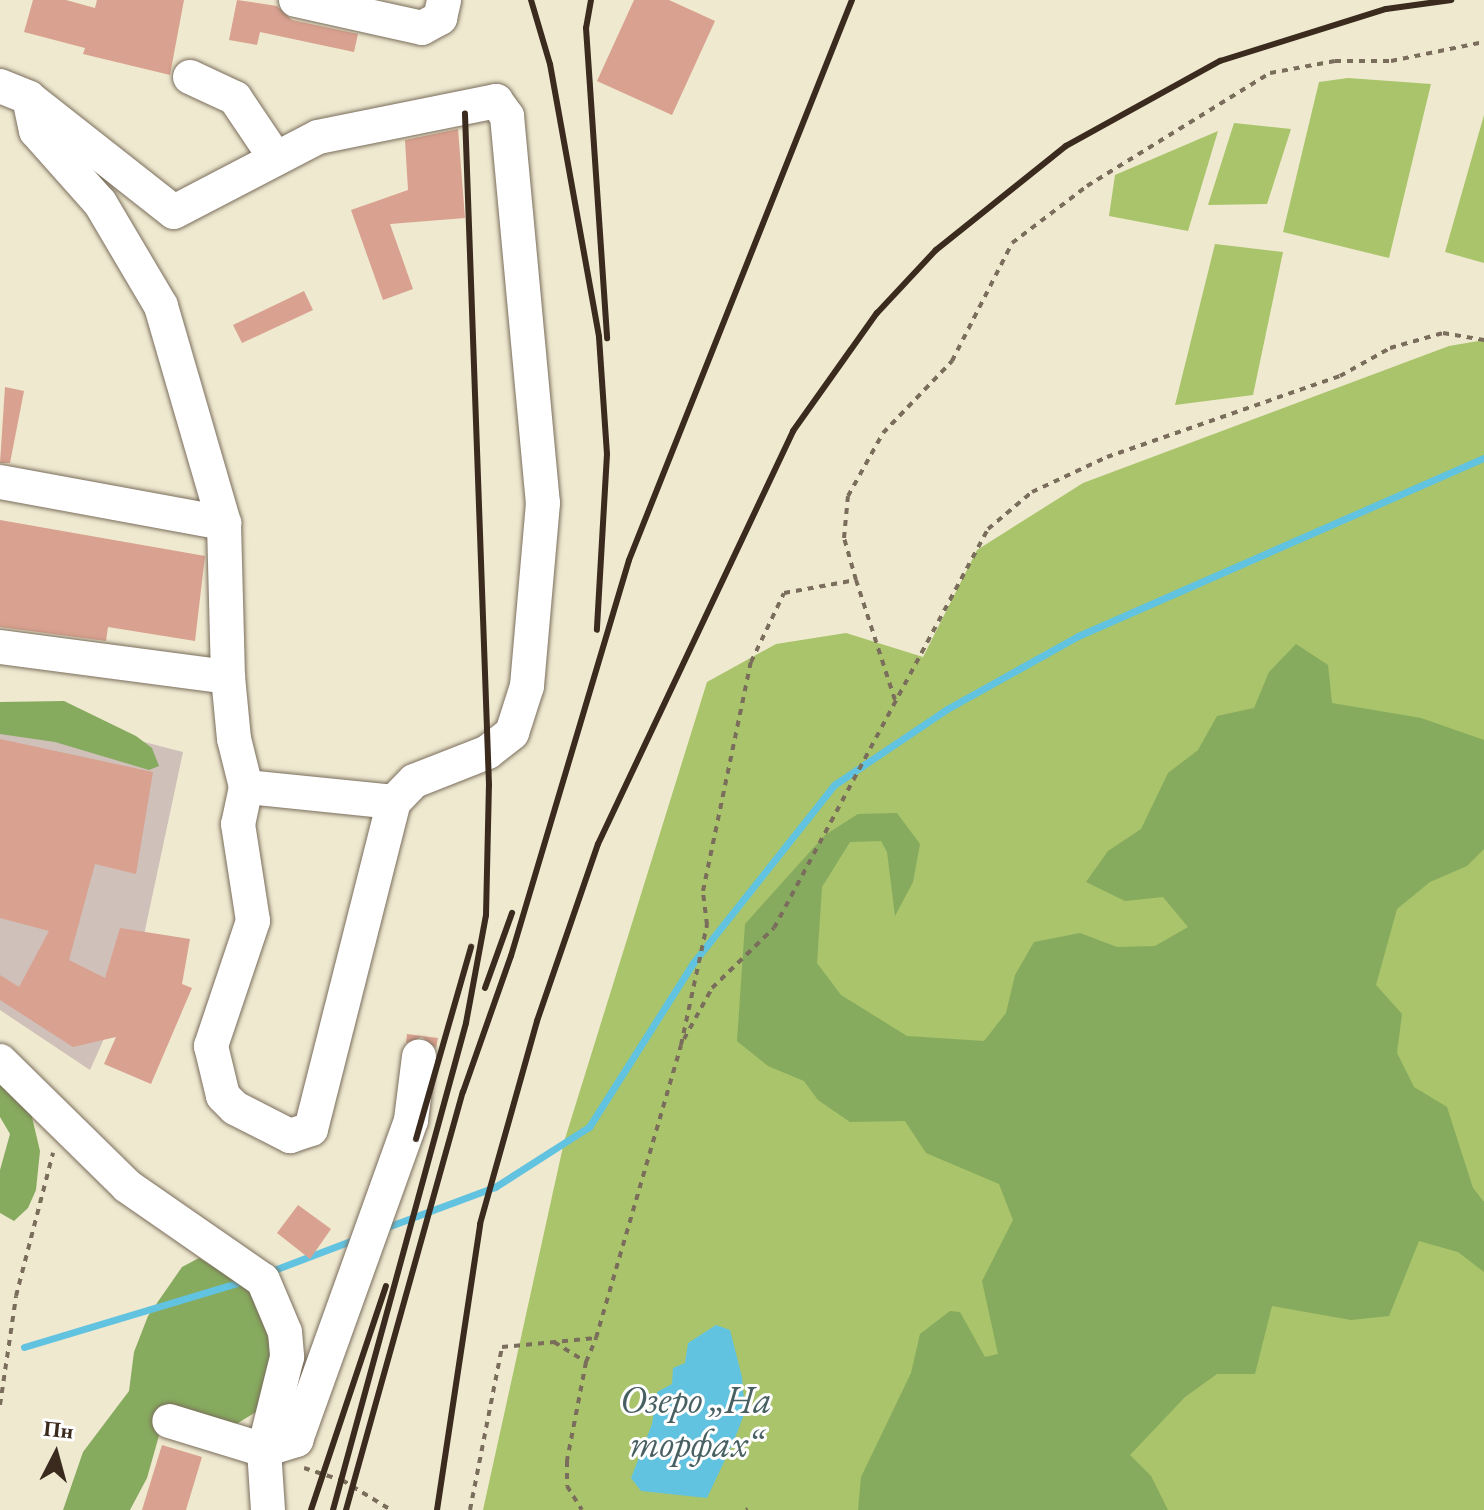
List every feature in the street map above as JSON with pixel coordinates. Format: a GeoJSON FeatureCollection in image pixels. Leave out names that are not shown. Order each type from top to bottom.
{"type":"FeatureCollection","features":[{"type":"Feature","properties":{"kind":"lane"},"geometry":{"type":"LineString","coordinates":[[296,0],[356,7],[422,28],[440,18],[444,0]]}},
{"type":"Feature","properties":{"kind":"lane"},"geometry":{"type":"LineString","coordinates":[[190,77],[235,98],[276,159]]}},
{"type":"Feature","properties":{"kind":"lane"},"geometry":{"type":"LineString","coordinates":[[15,92],[174,212],[318,137],[420,113],[496,101],[507,116],[543,503],[527,686],[512,733],[488,752],[414,781],[394,802],[311,1129],[290,1136],[235,1108],[223,1096],[211,1046],[253,921],[238,824],[246,787],[234,739],[228,677],[224,523],[161,306],[100,203],[36,131],[15,92]]}},
{"type":"Feature","properties":{"kind":"lane"},"geometry":{"type":"LineString","coordinates":[[0,482],[224,523]]}},
{"type":"Feature","properties":{"kind":"lane"},"geometry":{"type":"LineString","coordinates":[[0,647],[228,677]]}},
{"type":"Feature","properties":{"kind":"lane"},"geometry":{"type":"LineString","coordinates":[[246,787],[394,802]]}},
{"type":"Feature","properties":{"kind":"lane"},"geometry":{"type":"LineString","coordinates":[[169,1421],[264,1450],[296,1440],[411,1120],[419,1057]]}},
{"type":"Feature","properties":{"kind":"lane"},"geometry":{"type":"LineString","coordinates":[[0,1061],[127,1186],[263,1280],[285,1332],[287,1357],[264,1450],[268,1510]]}},
{"type":"Feature","properties":{"kind":"path"},"geometry":{"type":"LineString","coordinates":[[895,701],[844,538],[848,496],[883,433],[952,361],[1012,243],[1087,186],[1270,73],[1335,61],[1391,61],[1484,42]]}},
{"type":"Feature","properties":{"kind":"path"},"geometry":{"type":"LineString","coordinates":[[681,1045],[712,988],[774,928],[988,529],[1032,492],[1107,457],[1340,376],[1390,348],[1443,333],[1484,340]]}},
{"type":"Feature","properties":{"kind":"path"},"geometry":{"type":"LineString","coordinates":[[582,1510],[567,1486],[567,1461],[586,1362],[596,1338],[681,1045],[707,925],[703,891],[751,662],[784,593],[856,580]]}},
{"type":"Feature","properties":{"kind":"path"},"geometry":{"type":"LineString","coordinates":[[0,1405],[16,1296],[59,1120]]}},
{"type":"Feature","properties":{"kind":"path"},"geometry":{"type":"LineString","coordinates":[[470,1510],[502,1347],[596,1338]]}},
{"type":"Feature","properties":{"kind":"path"},"geometry":{"type":"LineString","coordinates":[[554,1342],[586,1362]]}},
{"type":"Feature","properties":{"kind":"path"},"geometry":{"type":"LineString","coordinates":[[264,1450],[342,1480],[391,1510]]}},
{"type":"Feature","properties":{"kind":"shaded area"},"geometry":{"type":"Polygon","coordinates":[[[0,705],[183,752],[138,963],[90,1070],[0,1010],[0,705]]]}},
{"type":"Feature","properties":{"kind":"green space"},"geometry":{"type":"Polygon","coordinates":[[[1348,78],[1431,84],[1389,258],[1283,232],[1319,82],[1348,78]]]}},
{"type":"Feature","properties":{"kind":"green space"},"geometry":{"type":"Polygon","coordinates":[[[1484,115],[1484,263],[1445,252],[1484,115]]]}},
{"type":"Feature","properties":{"kind":"green space"},"geometry":{"type":"Polygon","coordinates":[[[1234,123],[1291,129],[1267,204],[1208,205],[1234,123]]]}},
{"type":"Feature","properties":{"kind":"green space"},"geometry":{"type":"Polygon","coordinates":[[[1218,131],[1188,231],[1109,216],[1115,175],[1218,131]]]}},
{"type":"Feature","properties":{"kind":"green space"},"geometry":{"type":"Polygon","coordinates":[[[1215,244],[1283,252],[1253,395],[1175,405],[1215,244]]]}},
{"type":"Feature","properties":{"kind":"green space"},"geometry":{"type":"Polygon","coordinates":[[[1484,340],[1484,1510],[483,1510],[564,1142],[707,682],[776,644],[846,633],[923,657],[977,550],[1083,483],[1449,346],[1484,340]]]}},
{"type":"Feature","properties":{"kind":"green space"},"geometry":{"type":"Polygon","coordinates":[[[1296,644],[1328,665],[1332,703],[1421,718],[1484,740],[1484,849],[1467,866],[1430,882],[1397,909],[1376,985],[1402,1014],[1397,1053],[1414,1087],[1447,1107],[1473,1188],[1484,1202],[1484,1272],[1458,1252],[1419,1241],[1389,1316],[1351,1320],[1272,1306],[1255,1374],[1217,1374],[1185,1397],[1130,1455],[1151,1476],[1168,1510],[858,1510],[861,1477],[911,1373],[920,1334],[950,1311],[960,1312],[985,1357],[998,1354],[982,1281],[1013,1220],[999,1184],[926,1153],[905,1121],[850,1122],[818,1100],[804,1081],[768,1066],[737,1041],[745,924],[825,835],[858,814],[897,813],[920,844],[913,882],[895,916],[887,852],[881,841],[850,842],[822,887],[817,963],[841,995],[907,1036],[984,1041],[1006,1013],[1015,975],[1034,942],[1080,933],[1117,947],[1155,946],[1188,927],[1163,897],[1125,901],[1086,882],[1108,851],[1141,829],[1168,773],[1198,750],[1217,716],[1254,708],[1269,672],[1296,644]]]}},
{"type":"Feature","properties":{"kind":"green space"},"geometry":{"type":"Polygon","coordinates":[[[64,701],[136,736],[152,748],[159,766],[149,770],[55,742],[0,734],[0,702],[64,701]]]}},
{"type":"Feature","properties":{"kind":"green space"},"geometry":{"type":"Polygon","coordinates":[[[0,1071],[31,1113],[40,1151],[36,1190],[28,1208],[14,1221],[0,1213],[0,1170],[10,1134],[0,1117],[0,1071]]]}},
{"type":"Feature","properties":{"kind":"green space"},"geometry":{"type":"Polygon","coordinates":[[[199,1258],[233,1278],[277,1314],[266,1406],[233,1426],[162,1425],[147,1478],[130,1510],[63,1510],[83,1452],[129,1391],[134,1352],[148,1316],[182,1267],[199,1258]]]}},
{"type":"Feature","properties":{"kind":"water","name":"Озеро „На торфах“"},"geometry":{"type":"Polygon","coordinates":[[[716,1325],[730,1330],[742,1377],[745,1412],[733,1443],[707,1498],[641,1491],[631,1478],[652,1424],[657,1392],[672,1384],[673,1368],[685,1363],[688,1343],[716,1325]]]}},
{"type":"Feature","properties":{"kind":"building"},"geometry":{"type":"Polygon","coordinates":[[[33,0],[66,0],[95,8],[97,0],[184,0],[170,75],[83,54],[85,48],[24,32],[33,0]]]}},
{"type":"Feature","properties":{"kind":"building"},"geometry":{"type":"Polygon","coordinates":[[[237,0],[277,6],[292,20],[358,34],[354,52],[260,32],[257,45],[229,40],[237,0]]]}},
{"type":"Feature","properties":{"kind":"building"},"geometry":{"type":"Polygon","coordinates":[[[634,0],[669,0],[715,21],[672,115],[597,81],[634,0]]]}},
{"type":"Feature","properties":{"kind":"building"},"geometry":{"type":"Polygon","coordinates":[[[458,129],[465,218],[390,224],[413,289],[383,300],[351,210],[408,190],[405,140],[458,129]]]}},
{"type":"Feature","properties":{"kind":"building"},"geometry":{"type":"Polygon","coordinates":[[[304,291],[313,310],[242,343],[233,325],[304,291]]]}},
{"type":"Feature","properties":{"kind":"building"},"geometry":{"type":"Polygon","coordinates":[[[5,387],[24,391],[10,463],[0,463],[5,387]]]}},
{"type":"Feature","properties":{"kind":"building"},"geometry":{"type":"Polygon","coordinates":[[[0,520],[205,556],[195,641],[108,627],[106,641],[0,627],[0,520]]]}},
{"type":"Feature","properties":{"kind":"building"},"geometry":{"type":"Polygon","coordinates":[[[0,739],[153,772],[136,874],[95,864],[69,960],[105,978],[120,928],[190,939],[182,984],[192,988],[151,1084],[104,1064],[116,1037],[73,1047],[0,1000],[0,975],[19,987],[49,931],[0,918],[0,739]]]}},
{"type":"Feature","properties":{"kind":"building"},"geometry":{"type":"Polygon","coordinates":[[[407,1034],[438,1038],[436,1048],[422,1037],[406,1043],[407,1034]]]}},
{"type":"Feature","properties":{"kind":"building"},"geometry":{"type":"Polygon","coordinates":[[[298,1205],[331,1229],[310,1259],[277,1233],[298,1205]]]}},
{"type":"Feature","properties":{"kind":"building"},"geometry":{"type":"Polygon","coordinates":[[[162,1445],[202,1457],[186,1510],[142,1510],[162,1445]]]}},
{"type":"Feature","properties":{"kind":"waterway"},"geometry":{"type":"LineString","coordinates":[[382,1229],[495,1187],[589,1127],[693,963],[834,785],[947,709],[1078,636],[1484,458]]}},
{"type":"Feature","properties":{"kind":"waterway"},"geometry":{"type":"LineString","coordinates":[[266,1273],[356,1239]]}},
{"type":"Feature","properties":{"kind":"waterway"},"geometry":{"type":"LineString","coordinates":[[24,1347],[244,1281]]}},
{"type":"Feature","properties":{"kind":"railway"},"geometry":{"type":"LineString","coordinates":[[531,0],[550,64],[599,337],[607,454],[597,630]]}},
{"type":"Feature","properties":{"kind":"railway"},"geometry":{"type":"LineString","coordinates":[[591,0],[586,28],[607,338]]}},
{"type":"Feature","properties":{"kind":"railway"},"geometry":{"type":"LineString","coordinates":[[346,1510],[463,1092],[511,956],[629,560],[852,0]]}},
{"type":"Feature","properties":{"kind":"railway"},"geometry":{"type":"LineString","coordinates":[[437,1510],[480,1224],[537,1021],[598,844],[793,431],[877,313],[936,250],[1066,146],[1220,61],[1386,9],[1451,0]]}},
{"type":"Feature","properties":{"kind":"railway"},"geometry":{"type":"LineString","coordinates":[[333,1510],[466,1023],[486,915],[489,785],[465,113]]}},
{"type":"Feature","properties":{"kind":"railway"},"geometry":{"type":"LineString","coordinates":[[485,988],[512,913]]}},
{"type":"Feature","properties":{"kind":"railway"},"geometry":{"type":"LineString","coordinates":[[416,1139],[471,947]]}},
{"type":"Feature","properties":{"kind":"railway"},"geometry":{"type":"LineString","coordinates":[[311,1510],[386,1286]]}}]}
